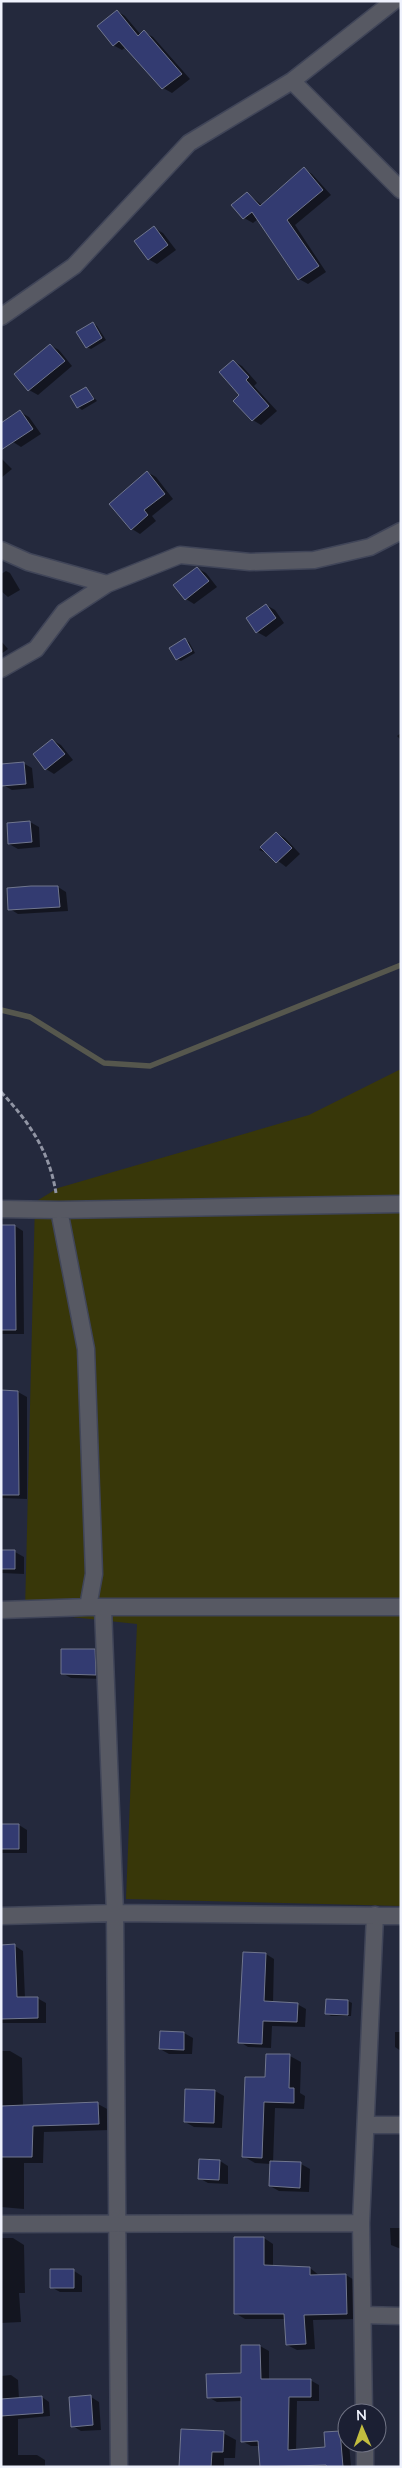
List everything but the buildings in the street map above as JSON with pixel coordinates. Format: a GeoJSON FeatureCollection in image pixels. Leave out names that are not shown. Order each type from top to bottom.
{"type":"FeatureCollection","features":[{"type":"Feature","properties":{"kind":"street"},"geometry":{"type":"LineString","coordinates":[[1,318],[74,266],[189,143],[292,80],[394,1]]}},
{"type":"Feature","properties":{"kind":"street"},"geometry":{"type":"LineString","coordinates":[[292,80],[401,190]]}},
{"type":"Feature","properties":{"kind":"street"},"geometry":{"type":"LineString","coordinates":[[1,669],[36,649],[64,612],[106,584],[180,555],[250,562],[314,560],[370,547],[401,531]]}},
{"type":"Feature","properties":{"kind":"street"},"geometry":{"type":"LineString","coordinates":[[1,550],[28,562],[106,584]]}},
{"type":"Feature","properties":{"kind":"street"},"geometry":{"type":"LineString","coordinates":[[1,1209],[58,1210],[401,1204]]}},
{"type":"Feature","properties":{"kind":"street"},"geometry":{"type":"LineString","coordinates":[[58,1210],[86,1349],[94,1574],[114,1913],[119,2467]]}},
{"type":"Feature","properties":{"kind":"street"},"geometry":{"type":"LineString","coordinates":[[1,1610],[96,1607],[401,1607]]}},
{"type":"Feature","properties":{"kind":"street"},"geometry":{"type":"LineString","coordinates":[[1,1916],[114,1913],[401,1916]]}},
{"type":"Feature","properties":{"kind":"street"},"geometry":{"type":"LineString","coordinates":[[364,2403],[361,2223],[375,1915]]}},
{"type":"Feature","properties":{"kind":"street"},"geometry":{"type":"LineString","coordinates":[[366,2125],[401,2125]]}},
{"type":"Feature","properties":{"kind":"street"},"geometry":{"type":"LineString","coordinates":[[1,2224],[361,2223]]}},
{"type":"Feature","properties":{"kind":"street"},"geometry":{"type":"LineString","coordinates":[[363,2316],[401,2316]]}},
{"type":"Feature","properties":{"kind":"street"},"geometry":{"type":"LineString","coordinates":[[365,2453],[365,2467]]}},
{"type":"Feature","properties":{"kind":"path"},"geometry":{"type":"LineString","coordinates":[[1,1092],[25,1118],[52,1168],[58,1210]]}},
{"type":"Feature","properties":{"kind":"shaded area"},"geometry":{"type":"Polygon","coordinates":[[[401,1069],[401,1906],[126,1899],[137,1624],[25,1612],[35,1202],[58,1188],[309,1115],[401,1069]]]}},
{"type":"Feature","properties":{"kind":"waterway"},"geometry":{"type":"LineString","coordinates":[[1,1010],[30,1017],[104,1063],[150,1066],[401,965]]}}]}
